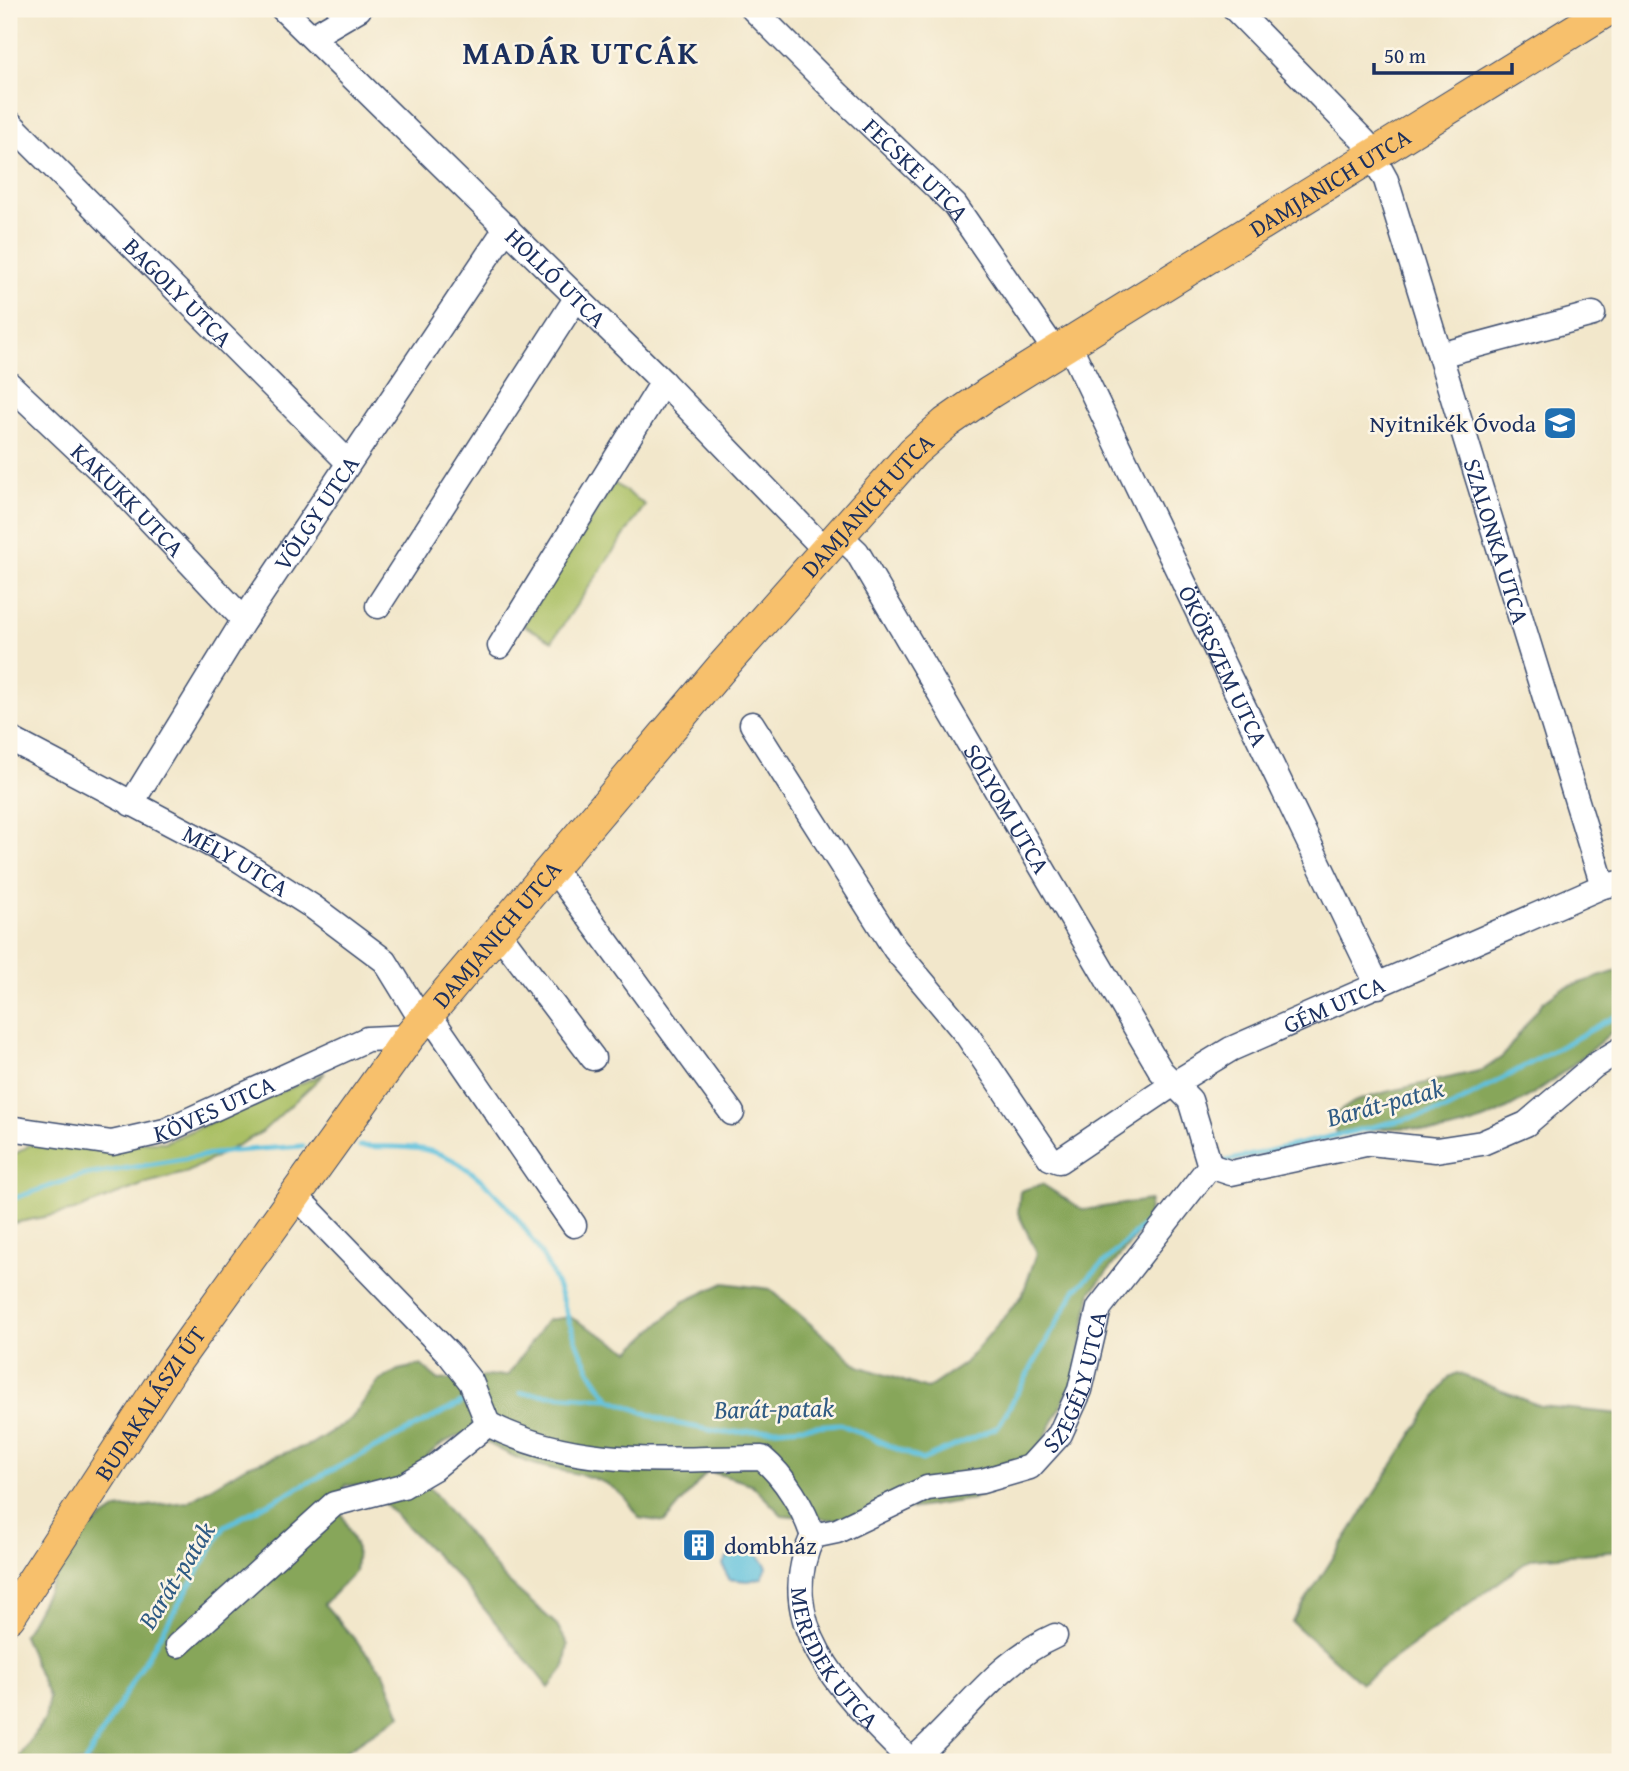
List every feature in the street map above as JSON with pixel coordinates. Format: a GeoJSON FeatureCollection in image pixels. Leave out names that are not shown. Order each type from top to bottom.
{"type":"FeatureCollection","features":[{"type":"Feature","properties":{"kind":"main road","name":"DAMJANICH UTCA"},"geometry":{"type":"LineString","coordinates":[[295,1195],[420,1024],[552,867],[880,486],[946,423],[1062,348],[1609,9]]}},
{"type":"Feature","properties":{"kind":"main road","name":"BUDAKALÁSZI ÚT"},"geometry":{"type":"LineString","coordinates":[[9,1617],[174,1364],[295,1195]]}},
{"type":"Feature","properties":{"kind":"street","name":"HOLLÓ UTCA"},"geometry":{"type":"LineString","coordinates":[[283,9],[663,382],[832,542]]}},
{"type":"Feature","properties":{"kind":"street"},"geometry":{"type":"LineString","coordinates":[[313,36],[359,9]]}},
{"type":"Feature","properties":{"kind":"street","name":"FECSKE UTCA"},"geometry":{"type":"LineString","coordinates":[[753,9],[956,205],[1062,348]]}},
{"type":"Feature","properties":{"kind":"street","name":"SZALONKA UTCA"},"geometry":{"type":"LineString","coordinates":[[1235,9],[1365,142],[1386,180],[1611,884]]}},
{"type":"Feature","properties":{"kind":"street","name":"BAGOLY UTCA"},"geometry":{"type":"LineString","coordinates":[[9,122],[347,461]]}},
{"type":"Feature","properties":{"kind":"street","name":"VÖLGY UTCA"},"geometry":{"type":"LineString","coordinates":[[131,804],[244,620],[347,461],[507,227]]}},
{"type":"Feature","properties":{"kind":"street"},"geometry":{"type":"LineString","coordinates":[[378,606],[577,296]]}},
{"type":"Feature","properties":{"kind":"street"},"geometry":{"type":"LineString","coordinates":[[1440,355],[1592,314]]}},
{"type":"Feature","properties":{"kind":"street","name":"ÖKÖRSZEM UTCA"},"geometry":{"type":"LineString","coordinates":[[1062,348],[1378,986]]}},
{"type":"Feature","properties":{"kind":"street"},"geometry":{"type":"LineString","coordinates":[[500,646],[663,382]]}},
{"type":"Feature","properties":{"kind":"street","name":"KAKUKK UTCA"},"geometry":{"type":"LineString","coordinates":[[9,384],[124,493],[244,620]]}},
{"type":"Feature","properties":{"kind":"street","name":"SÓLYOM UTCA"},"geometry":{"type":"LineString","coordinates":[[832,542],[857,552],[1161,1071],[1190,1100],[1210,1166]]}},
{"type":"Feature","properties":{"kind":"street","name":"GÉM UTCA"},"geometry":{"type":"LineString","coordinates":[[752,724],[895,949],[967,1035],[1050,1158],[1059,1161],[1066,1159],[1175,1083],[1231,1049],[1611,884]]}},
{"type":"Feature","properties":{"kind":"street","name":"MÉLY UTCA"},"geometry":{"type":"LineString","coordinates":[[14,741],[238,859],[313,906],[385,961],[420,1024],[574,1225]]}},
{"type":"Feature","properties":{"kind":"street"},"geometry":{"type":"LineString","coordinates":[[552,867],[732,1113]]}},
{"type":"Feature","properties":{"kind":"street"},"geometry":{"type":"LineString","coordinates":[[498,932],[593,1058]]}},
{"type":"Feature","properties":{"kind":"street","name":"KÖVES UTCA"},"geometry":{"type":"LineString","coordinates":[[9,1128],[112,1143],[165,1131],[367,1039],[420,1024]]}},
{"type":"Feature","properties":{"kind":"street"},"geometry":{"type":"LineString","coordinates":[[1210,1166],[1231,1172],[1370,1143],[1436,1150],[1482,1143],[1526,1124],[1594,1066],[1620,1050]]}},
{"type":"Feature","properties":{"kind":"street","name":"SZEGÉLY UTCA"},"geometry":{"type":"LineString","coordinates":[[813,1536],[837,1531],[927,1488],[982,1481],[1030,1467],[1060,1434],[1080,1390],[1099,1308],[1210,1166]]}},
{"type":"Feature","properties":{"kind":"street"},"geometry":{"type":"LineString","coordinates":[[295,1195],[449,1354],[471,1382],[488,1424],[520,1441],[590,1456],[664,1462],[762,1458],[794,1498],[808,1520],[813,1536]]}},
{"type":"Feature","properties":{"kind":"street"},"geometry":{"type":"LineString","coordinates":[[178,1645],[334,1504],[402,1486],[435,1468],[488,1424]]}},
{"type":"Feature","properties":{"kind":"street","name":"MEREDEK UTCA"},"geometry":{"type":"LineString","coordinates":[[813,1536],[804,1555],[801,1575],[802,1608],[811,1642],[834,1677],[912,1762]]}},
{"type":"Feature","properties":{"kind":"street"},"geometry":{"type":"LineString","coordinates":[[912,1762],[999,1672],[1026,1651],[1055,1636]]}},
{"type":"Feature","properties":{"kind":"green space"},"geometry":{"type":"Polygon","coordinates":[[[614,483],[645,505],[552,641],[523,625],[614,483]]]}},
{"type":"Feature","properties":{"kind":"green space"},"geometry":{"type":"Polygon","coordinates":[[[1620,970],[1620,1025],[1558,1076],[1513,1106],[1464,1127],[1438,1132],[1393,1128],[1337,1135],[1334,1115],[1354,1102],[1483,1070],[1502,1057],[1543,1002],[1561,989],[1620,970]]]}},
{"type":"Feature","properties":{"kind":"green space"},"geometry":{"type":"Polygon","coordinates":[[[325,1073],[262,1132],[188,1172],[147,1183],[74,1211],[9,1224],[9,1158],[36,1141],[165,1142],[325,1073]]]}},
{"type":"Feature","properties":{"kind":"green space"},"geometry":{"type":"Polygon","coordinates":[[[1042,1184],[1083,1210],[1150,1200],[1147,1222],[1091,1292],[1075,1378],[1030,1467],[973,1499],[865,1516],[860,1522],[782,1515],[751,1484],[708,1471],[665,1522],[639,1518],[617,1490],[604,1483],[590,1477],[527,1462],[468,1433],[438,1447],[416,1471],[505,1579],[557,1625],[568,1645],[564,1669],[549,1688],[463,1583],[367,1486],[345,1485],[339,1507],[357,1549],[355,1572],[324,1604],[384,1673],[401,1715],[345,1752],[338,1762],[16,1762],[45,1719],[49,1697],[23,1636],[78,1535],[117,1509],[187,1502],[245,1467],[311,1444],[351,1419],[378,1382],[398,1370],[421,1365],[439,1380],[508,1375],[547,1320],[570,1317],[630,1351],[683,1302],[724,1283],[770,1289],[859,1366],[927,1389],[964,1364],[1022,1296],[1037,1253],[1018,1213],[1020,1191],[1042,1184]]]}},
{"type":"Feature","properties":{"kind":"green space"},"geometry":{"type":"Polygon","coordinates":[[[1457,1373],[1541,1406],[1620,1414],[1620,1551],[1532,1558],[1361,1683],[1292,1622],[1449,1377],[1457,1373]]]}},
{"type":"Feature","properties":{"kind":"water"},"geometry":{"type":"Polygon","coordinates":[[[746,1547],[757,1553],[767,1567],[762,1578],[748,1581],[728,1579],[723,1564],[729,1555],[746,1547]]]}},
{"type":"Feature","properties":{"kind":"waterway"},"geometry":{"type":"LineString","coordinates":[[1613,898],[1620,896]]}},
{"type":"Feature","properties":{"kind":"waterway","name":"Barát-patak"},"geometry":{"type":"LineString","coordinates":[[1226,1161],[1445,1110],[1620,1014]]}},
{"type":"Feature","properties":{"kind":"waterway"},"geometry":{"type":"LineString","coordinates":[[9,1200],[80,1176],[232,1151],[303,1146]]}},
{"type":"Feature","properties":{"kind":"waterway"},"geometry":{"type":"LineString","coordinates":[[360,1146],[404,1147],[430,1151],[451,1159],[492,1190],[511,1210],[542,1255],[554,1278],[581,1352],[610,1399]]}},
{"type":"Feature","properties":{"kind":"waterway","name":"Barát-patak"},"geometry":{"type":"LineString","coordinates":[[521,1393],[610,1399],[668,1422],[726,1433],[840,1424],[922,1460],[998,1427],[1076,1289],[1167,1203]]}},
{"type":"Feature","properties":{"kind":"waterway","name":"Barát-patak"},"geometry":{"type":"LineString","coordinates":[[85,1762],[225,1526],[461,1403]]}},
{"type":"Feature","properties":{"kind":"place","name":"Nyitnikék Óvoda"},"geometry":{"type":"Point","coordinates":[1560,423]}},
{"type":"Feature","properties":{"kind":"place","name":"dombház"},"geometry":{"type":"Point","coordinates":[699,1545]}},
{"type":"Feature","properties":{"kind":"district","name":"MADÁR UTCÁK"},"geometry":{"type":"Point","coordinates":[581,52]}}]}
